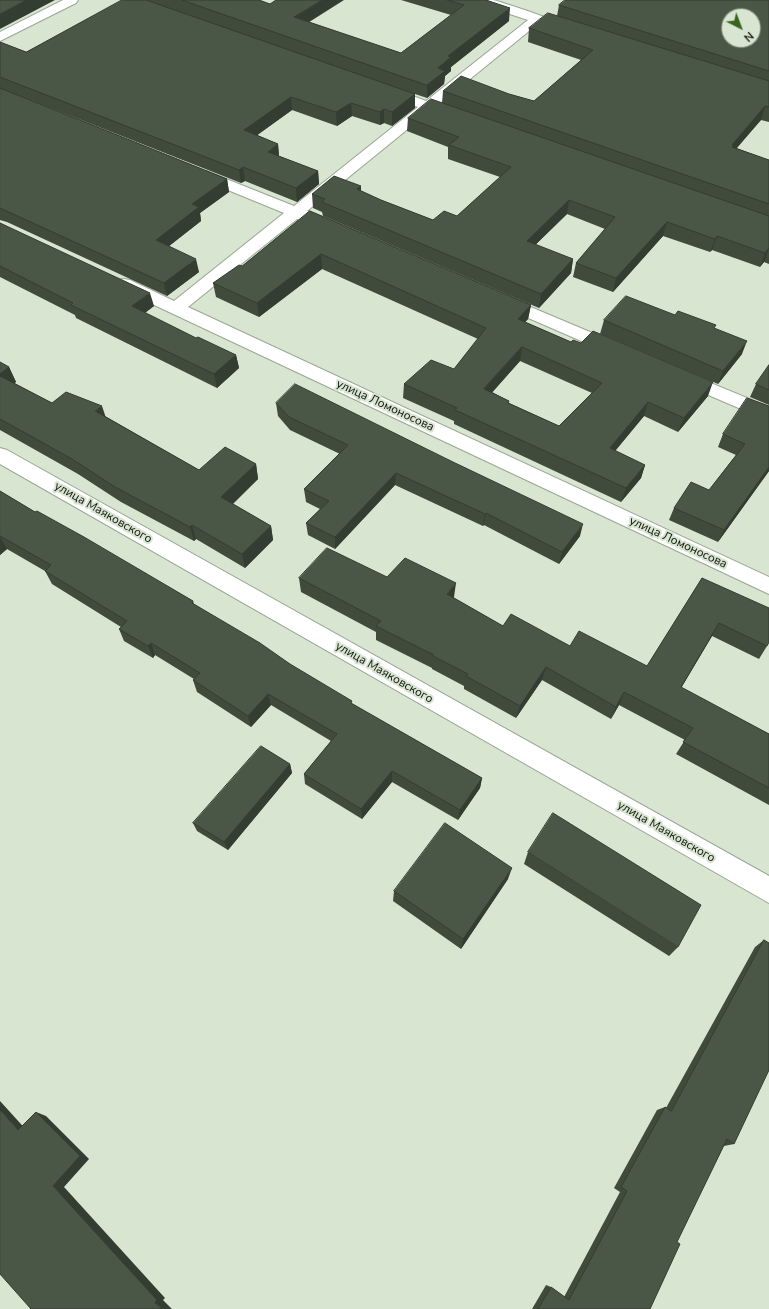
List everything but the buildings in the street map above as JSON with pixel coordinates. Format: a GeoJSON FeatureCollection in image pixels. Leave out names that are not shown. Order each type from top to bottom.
{"type":"FeatureCollection","features":[{"type":"Feature","properties":{"kind":"street"},"geometry":{"type":"LineString","coordinates":[[0,37],[72,0]]}},
{"type":"Feature","properties":{"kind":"street"},"geometry":{"type":"LineString","coordinates":[[480,0],[560,25]]}},
{"type":"Feature","properties":{"kind":"street"},"geometry":{"type":"LineString","coordinates":[[176,308],[538,18]]}},
{"type":"Feature","properties":{"kind":"street"},"geometry":{"type":"LineString","coordinates":[[376,87],[466,119]]}},
{"type":"Feature","properties":{"kind":"street"},"geometry":{"type":"LineString","coordinates":[[185,168],[347,234]]}},
{"type":"Feature","properties":{"kind":"street","name":"улица Ломоносова"},"geometry":{"type":"LineString","coordinates":[[105,276],[769,586]]}},
{"type":"Feature","properties":{"kind":"street"},"geometry":{"type":"LineString","coordinates":[[485,293],[631,355]]}},
{"type":"Feature","properties":{"kind":"street"},"geometry":{"type":"LineString","coordinates":[[667,371],[769,414]]}},
{"type":"Feature","properties":{"kind":"street","name":"улица Маяковского"},"geometry":{"type":"LineString","coordinates":[[0,455],[769,890]]}}]}
